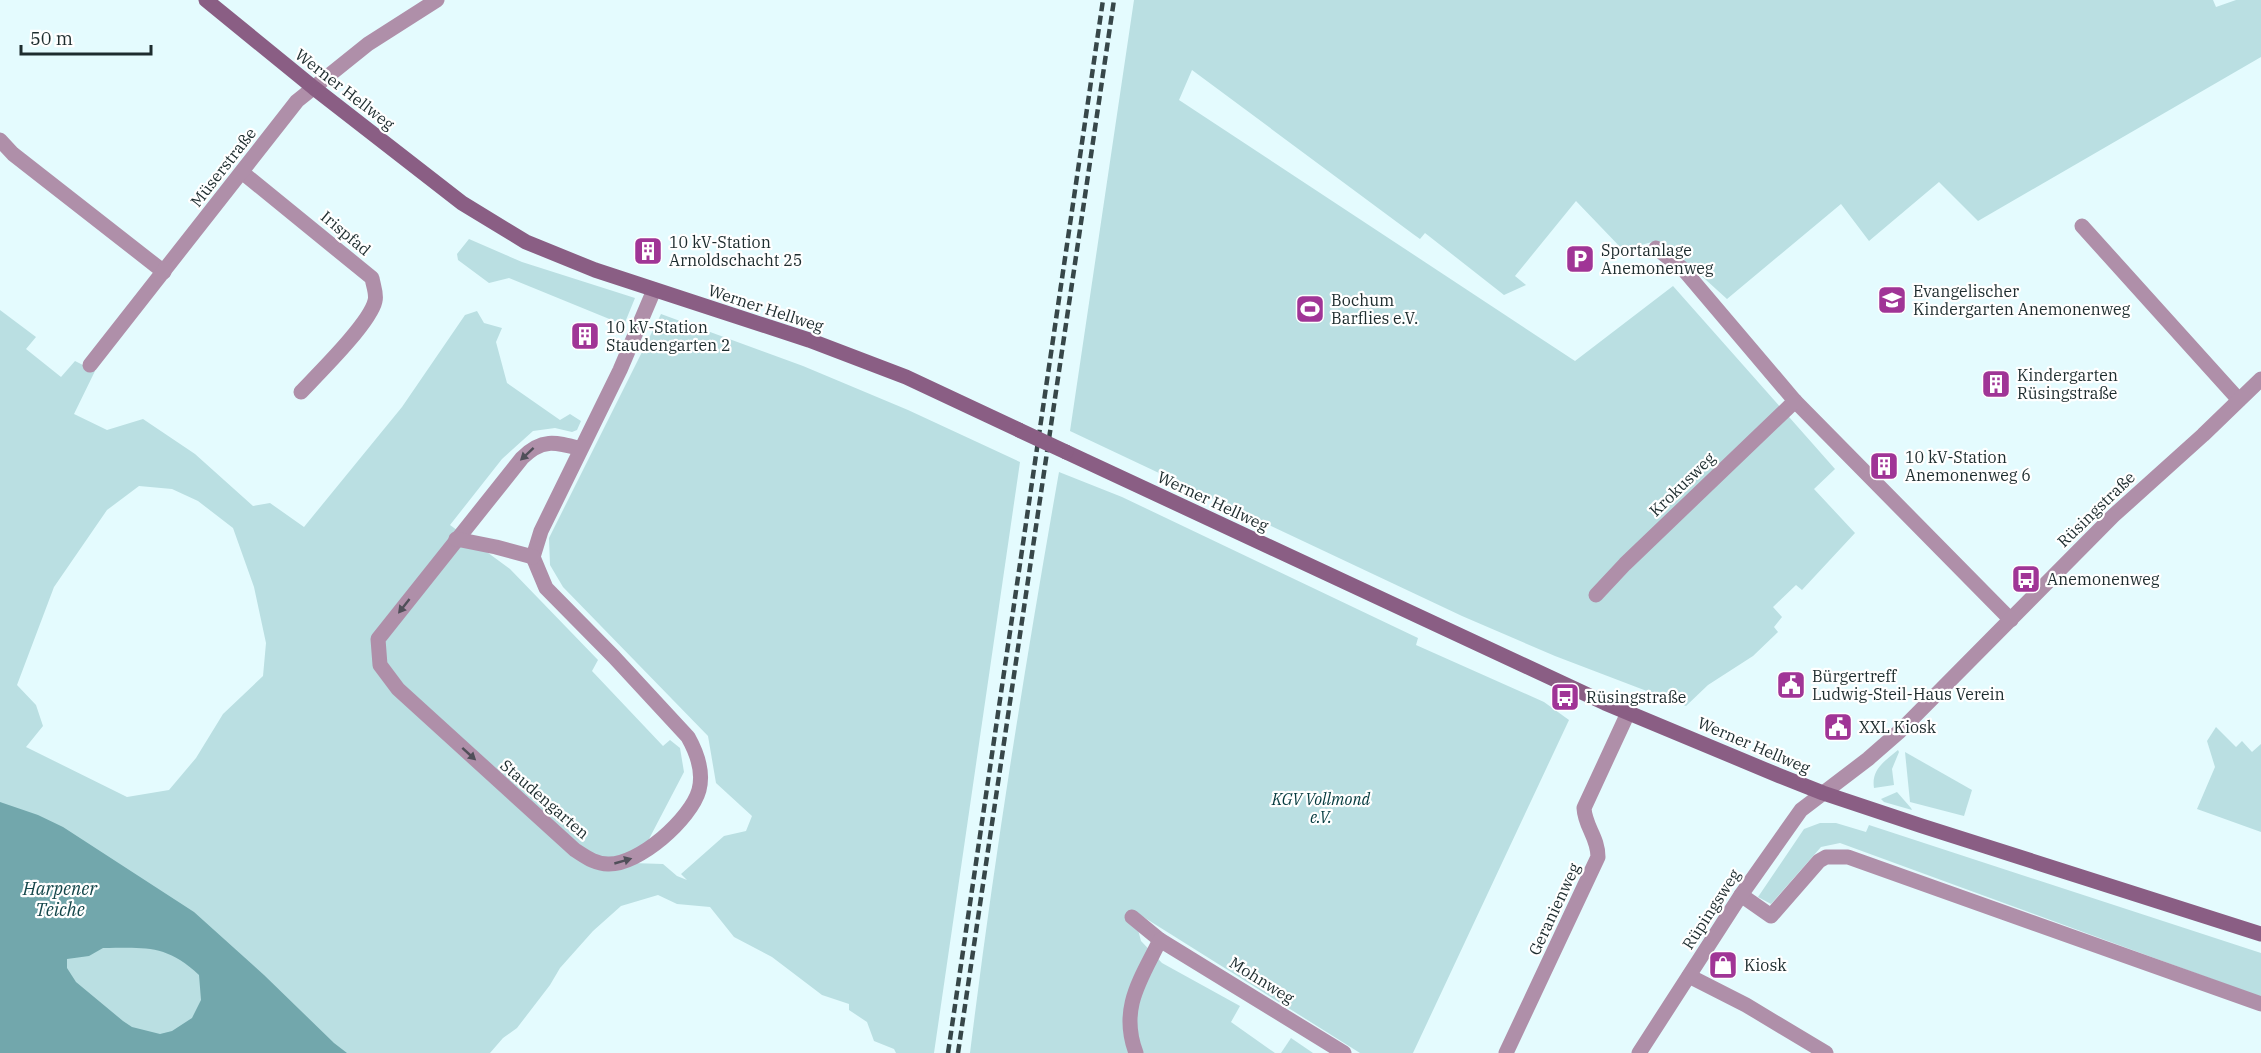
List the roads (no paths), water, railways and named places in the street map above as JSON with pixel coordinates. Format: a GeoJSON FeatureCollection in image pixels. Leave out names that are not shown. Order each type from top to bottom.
{"type":"FeatureCollection","features":[{"type":"Feature","properties":{"kind":"main road","name":"Werner Hellweg"},"geometry":{"type":"LineString","coordinates":[[206,0],[314,88],[462,203],[526,242],[595,270],[809,340],[906,377],[1511,661],[1628,713],[1823,793],[2261,934]]}},
{"type":"Feature","properties":{"kind":"street","name":"Müserstraße"},"geometry":{"type":"LineString","coordinates":[[90,365],[243,173],[297,101],[368,44],[437,0]]}},
{"type":"Feature","properties":{"kind":"street"},"geometry":{"type":"LineString","coordinates":[[0,141],[13,154],[164,272]]}},
{"type":"Feature","properties":{"kind":"street","name":"Irispfad"},"geometry":{"type":"LineString","coordinates":[[243,173],[372,278],[376,298],[372,312],[336,356],[301,392]]}},
{"type":"Feature","properties":{"kind":"street"},"geometry":{"type":"LineString","coordinates":[[2082,226],[2239,400]]}},
{"type":"Feature","properties":{"kind":"street"},"geometry":{"type":"LineString","coordinates":[[1656,248],[1683,268],[1795,401],[2011,620]]}},
{"type":"Feature","properties":{"kind":"street"},"geometry":{"type":"LineString","coordinates":[[456,539],[533,557],[541,531],[620,370],[654,290]]}},
{"type":"Feature","properties":{"kind":"street","name":"Rüsingstraße"},"geometry":{"type":"LineString","coordinates":[[1823,793],[1868,759],[1900,730],[2113,516],[2261,379]]}},
{"type":"Feature","properties":{"kind":"street","name":"Krokusweg"},"geometry":{"type":"LineString","coordinates":[[1596,595],[1625,564],[1795,401]]}},
{"type":"Feature","properties":{"kind":"street","name":"Staudengarten"},"geometry":{"type":"LineString","coordinates":[[533,557],[546,588],[614,657],[688,737],[695,749],[699,762],[699,791],[692,806],[650,849],[630,860],[616,864],[591,861],[575,850],[398,689],[380,665],[378,639],[456,539],[531,450],[542,444],[560,443],[581,449]]}},
{"type":"Feature","properties":{"kind":"street","name":"Geranienweg"},"geometry":{"type":"LineString","coordinates":[[1506,1053],[1598,857],[1598,844],[1585,817],[1584,808],[1628,713]]}},
{"type":"Feature","properties":{"kind":"street","name":"Rüpingsweg"},"geometry":{"type":"LineString","coordinates":[[1639,1053],[1741,895],[1801,810],[1823,793]]}},
{"type":"Feature","properties":{"kind":"street"},"geometry":{"type":"LineString","coordinates":[[1741,895],[1771,916],[1819,861],[1826,858],[1848,857],[2261,1004]]}},
{"type":"Feature","properties":{"kind":"street","name":"Mohnweg"},"geometry":{"type":"LineString","coordinates":[[1132,917],[1160,940],[1344,1053]]}},
{"type":"Feature","properties":{"kind":"street"},"geometry":{"type":"LineString","coordinates":[[1136,1053],[1128,1027],[1129,1012],[1138,985],[1160,940]]}},
{"type":"Feature","properties":{"kind":"street"},"geometry":{"type":"LineString","coordinates":[[1689,976],[1746,1005],[1826,1053]]}},
{"type":"Feature","properties":{"kind":"water","name":"Harpener Teiche"},"geometry":{"type":"Polygon","coordinates":[[[0,802],[38,815],[63,827],[194,912],[347,1053],[0,1053],[0,802]],[[103,948],[89,956],[67,959],[67,968],[76,982],[123,1021],[132,1027],[160,1034],[172,1031],[192,1018],[201,1000],[199,975],[187,965],[165,953],[154,950],[103,948]]]}},
{"type":"Feature","properties":{"kind":"railway"},"geometry":{"type":"LineString","coordinates":[[948,1053],[1103,0]]}},
{"type":"Feature","properties":{"kind":"railway"},"geometry":{"type":"LineString","coordinates":[[958,1053],[1114,0]]}},
{"type":"Feature","properties":{"kind":"place","name":"10 kV-Station Arnoldschacht 25"},"geometry":{"type":"Point","coordinates":[648,251]}},
{"type":"Feature","properties":{"kind":"place","name":"Sportanlage Anemonenweg"},"geometry":{"type":"Point","coordinates":[1580,259]}},
{"type":"Feature","properties":{"kind":"place","name":"Evangelischer Kindergarten Anemonenweg"},"geometry":{"type":"Point","coordinates":[1892,300]}},
{"type":"Feature","properties":{"kind":"place","name":"Bochum Barflies e.V."},"geometry":{"type":"Point","coordinates":[1310,309]}},
{"type":"Feature","properties":{"kind":"place","name":"10 kV-Station Staudengarten 2"},"geometry":{"type":"Point","coordinates":[585,336]}},
{"type":"Feature","properties":{"kind":"place","name":"Kindergarten Rüsingstraße"},"geometry":{"type":"Point","coordinates":[1996,384]}},
{"type":"Feature","properties":{"kind":"place","name":"10 kV-Station Anemonenweg 6"},"geometry":{"type":"Point","coordinates":[1884,466]}},
{"type":"Feature","properties":{"kind":"place","name":"Anemonenweg"},"geometry":{"type":"Point","coordinates":[2026,579]}},
{"type":"Feature","properties":{"kind":"place","name":"Bürgertreff Ludwig-Steil-Haus Verein"},"geometry":{"type":"Point","coordinates":[1791,685]}},
{"type":"Feature","properties":{"kind":"place","name":"Rüsingstraße"},"geometry":{"type":"Point","coordinates":[1565,697]}},
{"type":"Feature","properties":{"kind":"place","name":"XXL Kiosk"},"geometry":{"type":"Point","coordinates":[1838,727]}},
{"type":"Feature","properties":{"kind":"place","name":"Kiosk"},"geometry":{"type":"Point","coordinates":[1723,965]}},
{"type":"Feature","properties":{"kind":"park label","name":"KGV Vollmond e.V."},"geometry":{"type":"Point","coordinates":[1321,808]}}]}
